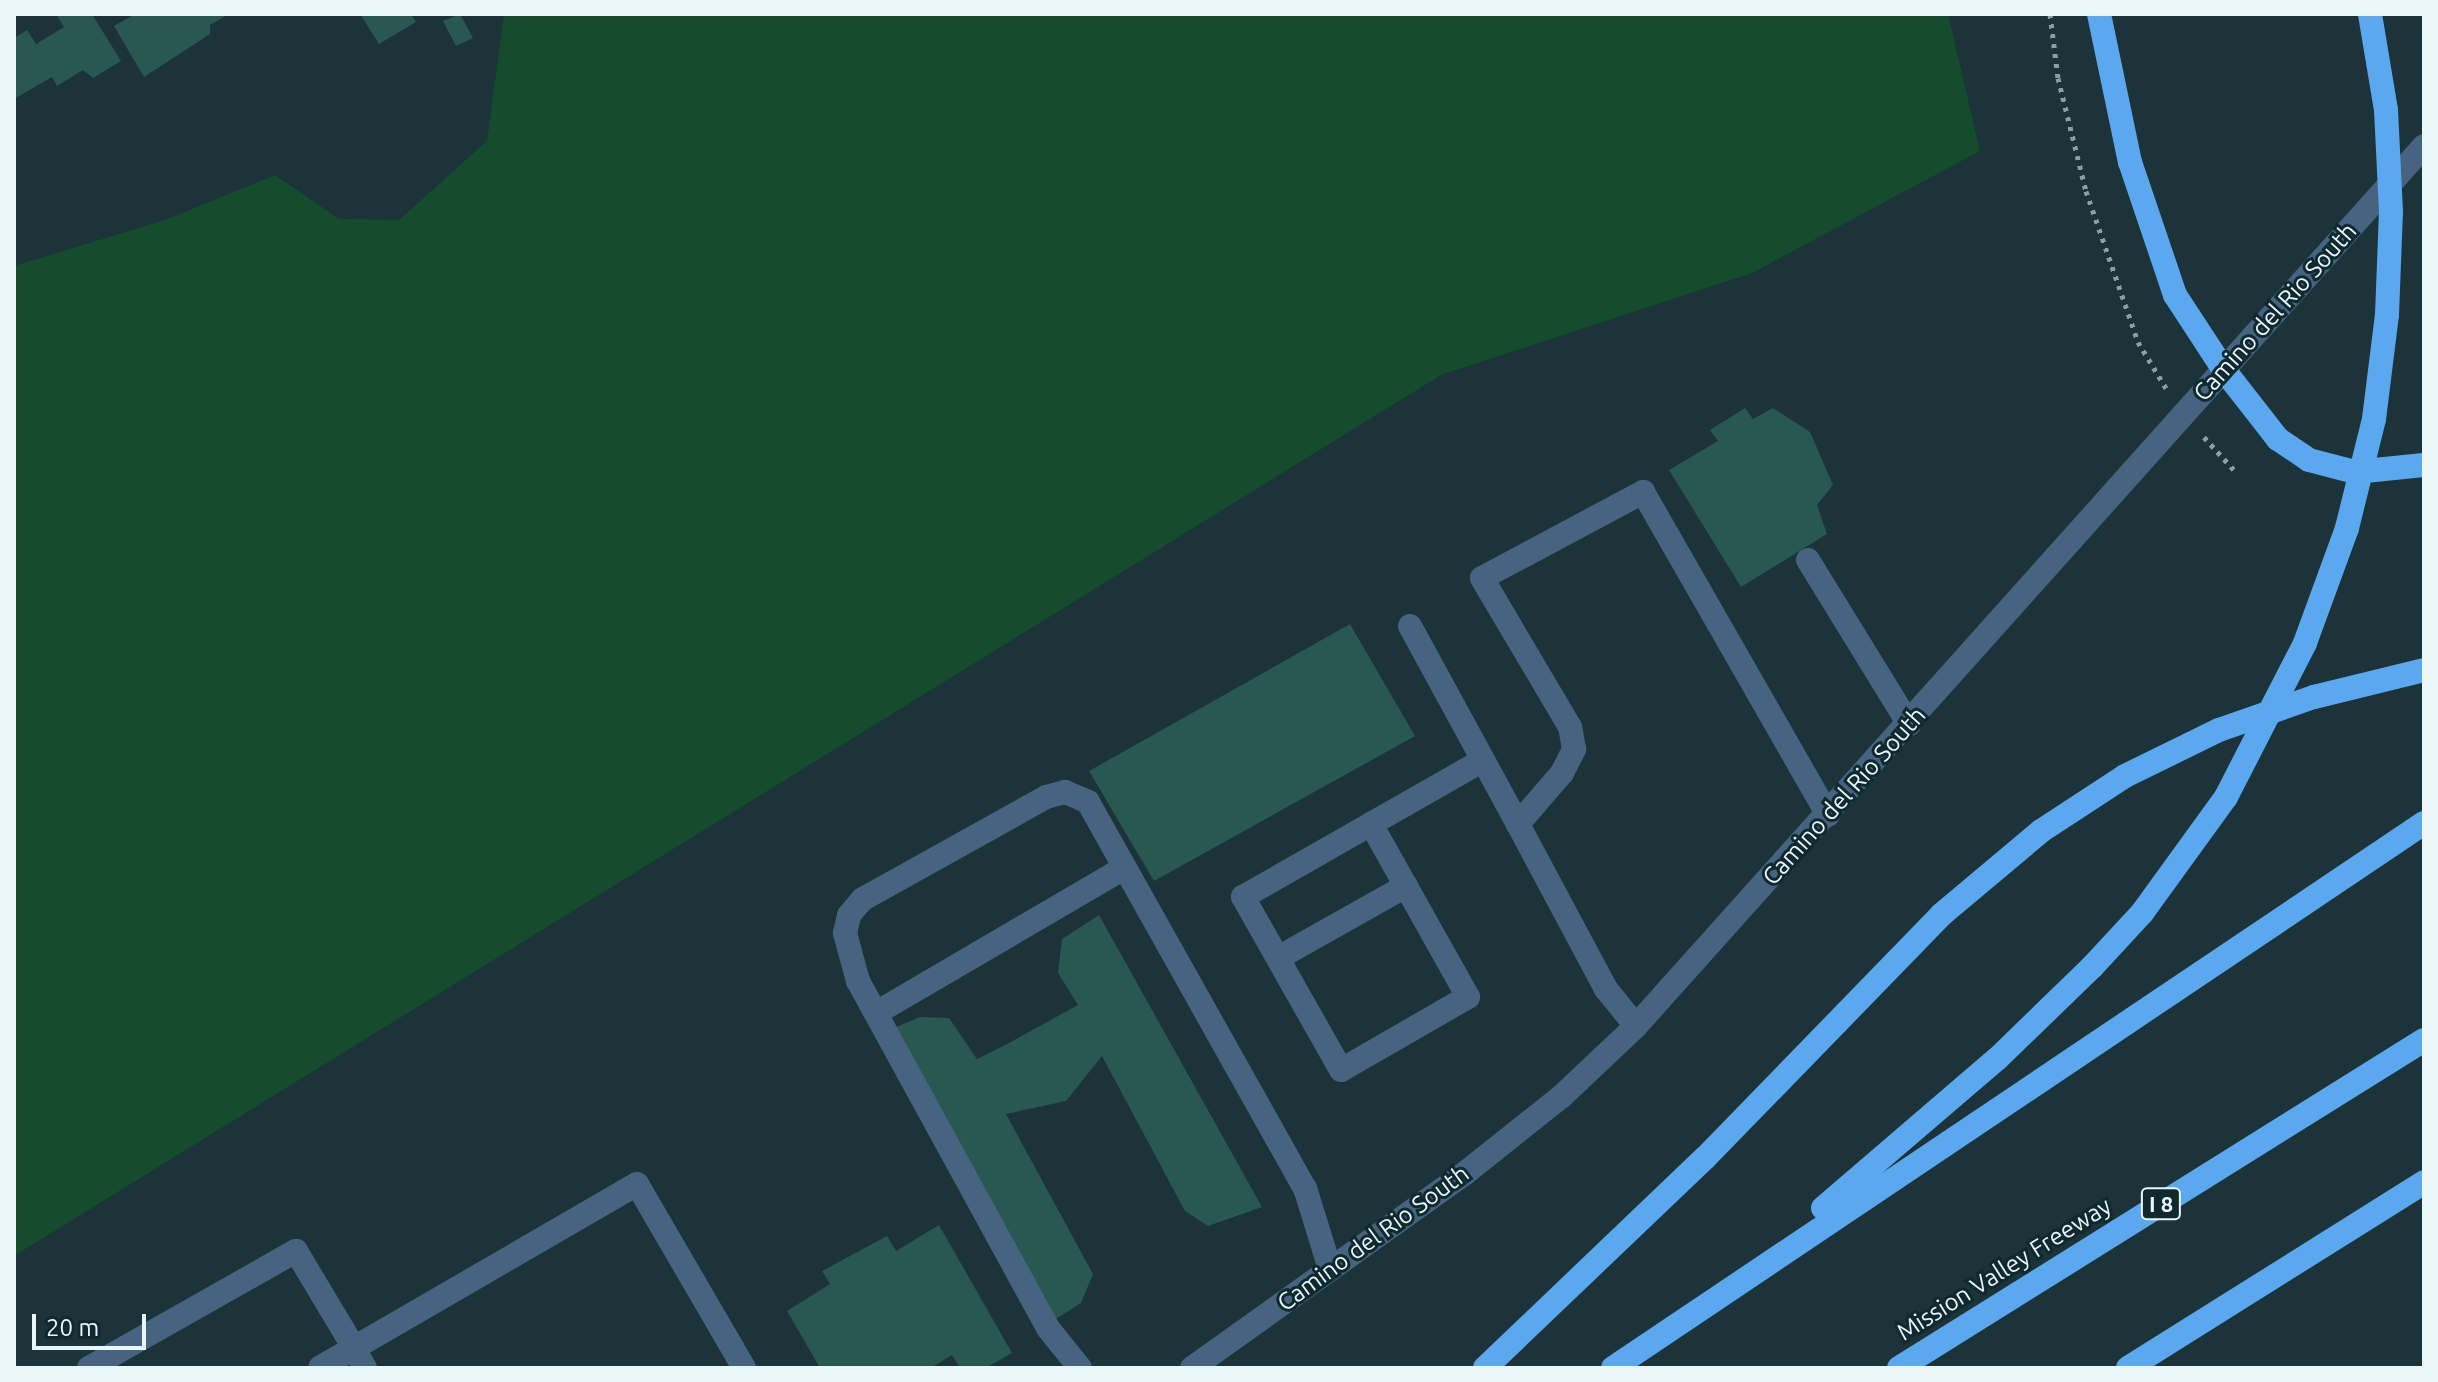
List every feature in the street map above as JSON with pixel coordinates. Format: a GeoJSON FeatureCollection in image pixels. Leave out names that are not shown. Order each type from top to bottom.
{"type":"FeatureCollection","features":[{"type":"Feature","properties":{"kind":"highway"},"geometry":{"type":"LineString","coordinates":[[2099,14],[2130,162],[2175,295],[2224,370],[2278,439],[2309,460],[2355,472],[2424,465]]}},
{"type":"Feature","properties":{"kind":"highway"},"geometry":{"type":"LineString","coordinates":[[1749,1273],[1997,1059],[2092,967],[2142,913],[2226,797],[2305,643],[2347,528],[2374,419],[2387,315],[2391,212],[2386,110],[2370,14]]}},
{"type":"Feature","properties":{"kind":"highway"},"geometry":{"type":"LineString","coordinates":[[1485,1368],[1705,1158],[1941,915],[2011,854],[2081,803],[2172,750],[2266,712],[2424,670]]}},
{"type":"Feature","properties":{"kind":"highway"},"geometry":{"type":"LineString","coordinates":[[1613,1368],[1749,1273],[2134,1020],[2424,823]]}},
{"type":"Feature","properties":{"kind":"highway","name":"Mission Valley Freeway"},"geometry":{"type":"LineString","coordinates":[[1899,1368],[2424,1040]]}},
{"type":"Feature","properties":{"kind":"highway"},"geometry":{"type":"LineString","coordinates":[[2128,1368],[2424,1182]]}},
{"type":"Feature","properties":{"kind":"street","name":"Camino del Rio South"},"geometry":{"type":"LineString","coordinates":[[1192,1368],[1476,1165],[1562,1096],[1636,1026],[2424,146]]}},
{"type":"Feature","properties":{"kind":"street"},"geometry":{"type":"LineString","coordinates":[[1518,824],[1548,791],[1574,749],[1570,727],[1482,578],[1643,492],[1828,815]]}},
{"type":"Feature","properties":{"kind":"street"},"geometry":{"type":"LineString","coordinates":[[1808,560],[1909,724]]}},
{"type":"Feature","properties":{"kind":"street"},"geometry":{"type":"LineString","coordinates":[[1410,626],[1606,989],[1636,1026]]}},
{"type":"Feature","properties":{"kind":"street"},"geometry":{"type":"LineString","coordinates":[[1371,824],[1468,997],[1341,1070],[1243,897],[1483,760]]}},
{"type":"Feature","properties":{"kind":"street"},"geometry":{"type":"LineString","coordinates":[[1080,1368],[1048,1328],[858,981],[845,933],[849,915],[863,899],[1046,797],[1065,792],[1088,802],[1305,1188],[1330,1269]]}},
{"type":"Feature","properties":{"kind":"street"},"geometry":{"type":"LineString","coordinates":[[876,1013],[1124,868]]}},
{"type":"Feature","properties":{"kind":"street"},"geometry":{"type":"LineString","coordinates":[[1278,958],[1406,886]]}},
{"type":"Feature","properties":{"kind":"street"},"geometry":{"type":"LineString","coordinates":[[320,1368],[359,1358],[637,1184],[744,1368]]}},
{"type":"Feature","properties":{"kind":"street"},"geometry":{"type":"LineString","coordinates":[[89,1368],[296,1251],[359,1358]]}},
{"type":"Feature","properties":{"kind":"path"},"geometry":{"type":"LineString","coordinates":[[2050,14],[2058,78],[2086,191],[2146,360]]}},
{"type":"Feature","properties":{"kind":"green space"},"geometry":{"type":"Polygon","coordinates":[[[504,14],[1948,14],[1980,151],[1752,273],[1441,375],[14,1256],[14,266],[168,219],[275,175],[339,219],[399,220],[487,141],[504,14]]]}},
{"type":"Feature","properties":{"kind":"building"},"geometry":{"type":"Polygon","coordinates":[[[56,14],[92,14],[121,61],[93,78],[83,70],[57,86],[52,77],[14,99],[14,38],[27,30],[36,44],[64,27],[56,14]]]}},
{"type":"Feature","properties":{"kind":"building"},"geometry":{"type":"Polygon","coordinates":[[[135,14],[229,14],[210,25],[210,34],[144,77],[114,26],[135,14]]]}},
{"type":"Feature","properties":{"kind":"building"},"geometry":{"type":"Polygon","coordinates":[[[360,14],[411,14],[416,22],[379,44],[360,14]]]}},
{"type":"Feature","properties":{"kind":"building"},"geometry":{"type":"Polygon","coordinates":[[[460,14],[473,38],[456,46],[443,21],[460,14]]]}},
{"type":"Feature","properties":{"kind":"building"},"geometry":{"type":"Polygon","coordinates":[[[1745,408],[1753,419],[1773,408],[1810,432],[1833,485],[1817,505],[1827,534],[1741,587],[1669,470],[1718,441],[1710,430],[1745,408]]]}},
{"type":"Feature","properties":{"kind":"building"},"geometry":{"type":"Polygon","coordinates":[[[1350,624],[1415,736],[1154,881],[1089,771],[1350,624]]]}},
{"type":"Feature","properties":{"kind":"building"},"geometry":{"type":"Polygon","coordinates":[[[1099,915],[1262,1207],[1208,1226],[1185,1211],[1102,1056],[1066,1101],[1006,1114],[1093,1274],[1081,1303],[1048,1324],[889,1030],[920,1017],[949,1018],[977,1059],[1007,1044],[1078,1005],[1058,973],[1062,939],[1099,915]]]}},
{"type":"Feature","properties":{"kind":"building"},"geometry":{"type":"Polygon","coordinates":[[[939,1225],[1012,1353],[986,1368],[960,1368],[952,1355],[931,1368],[820,1368],[787,1311],[830,1284],[822,1271],[887,1236],[896,1251],[939,1225]]]}}]}
